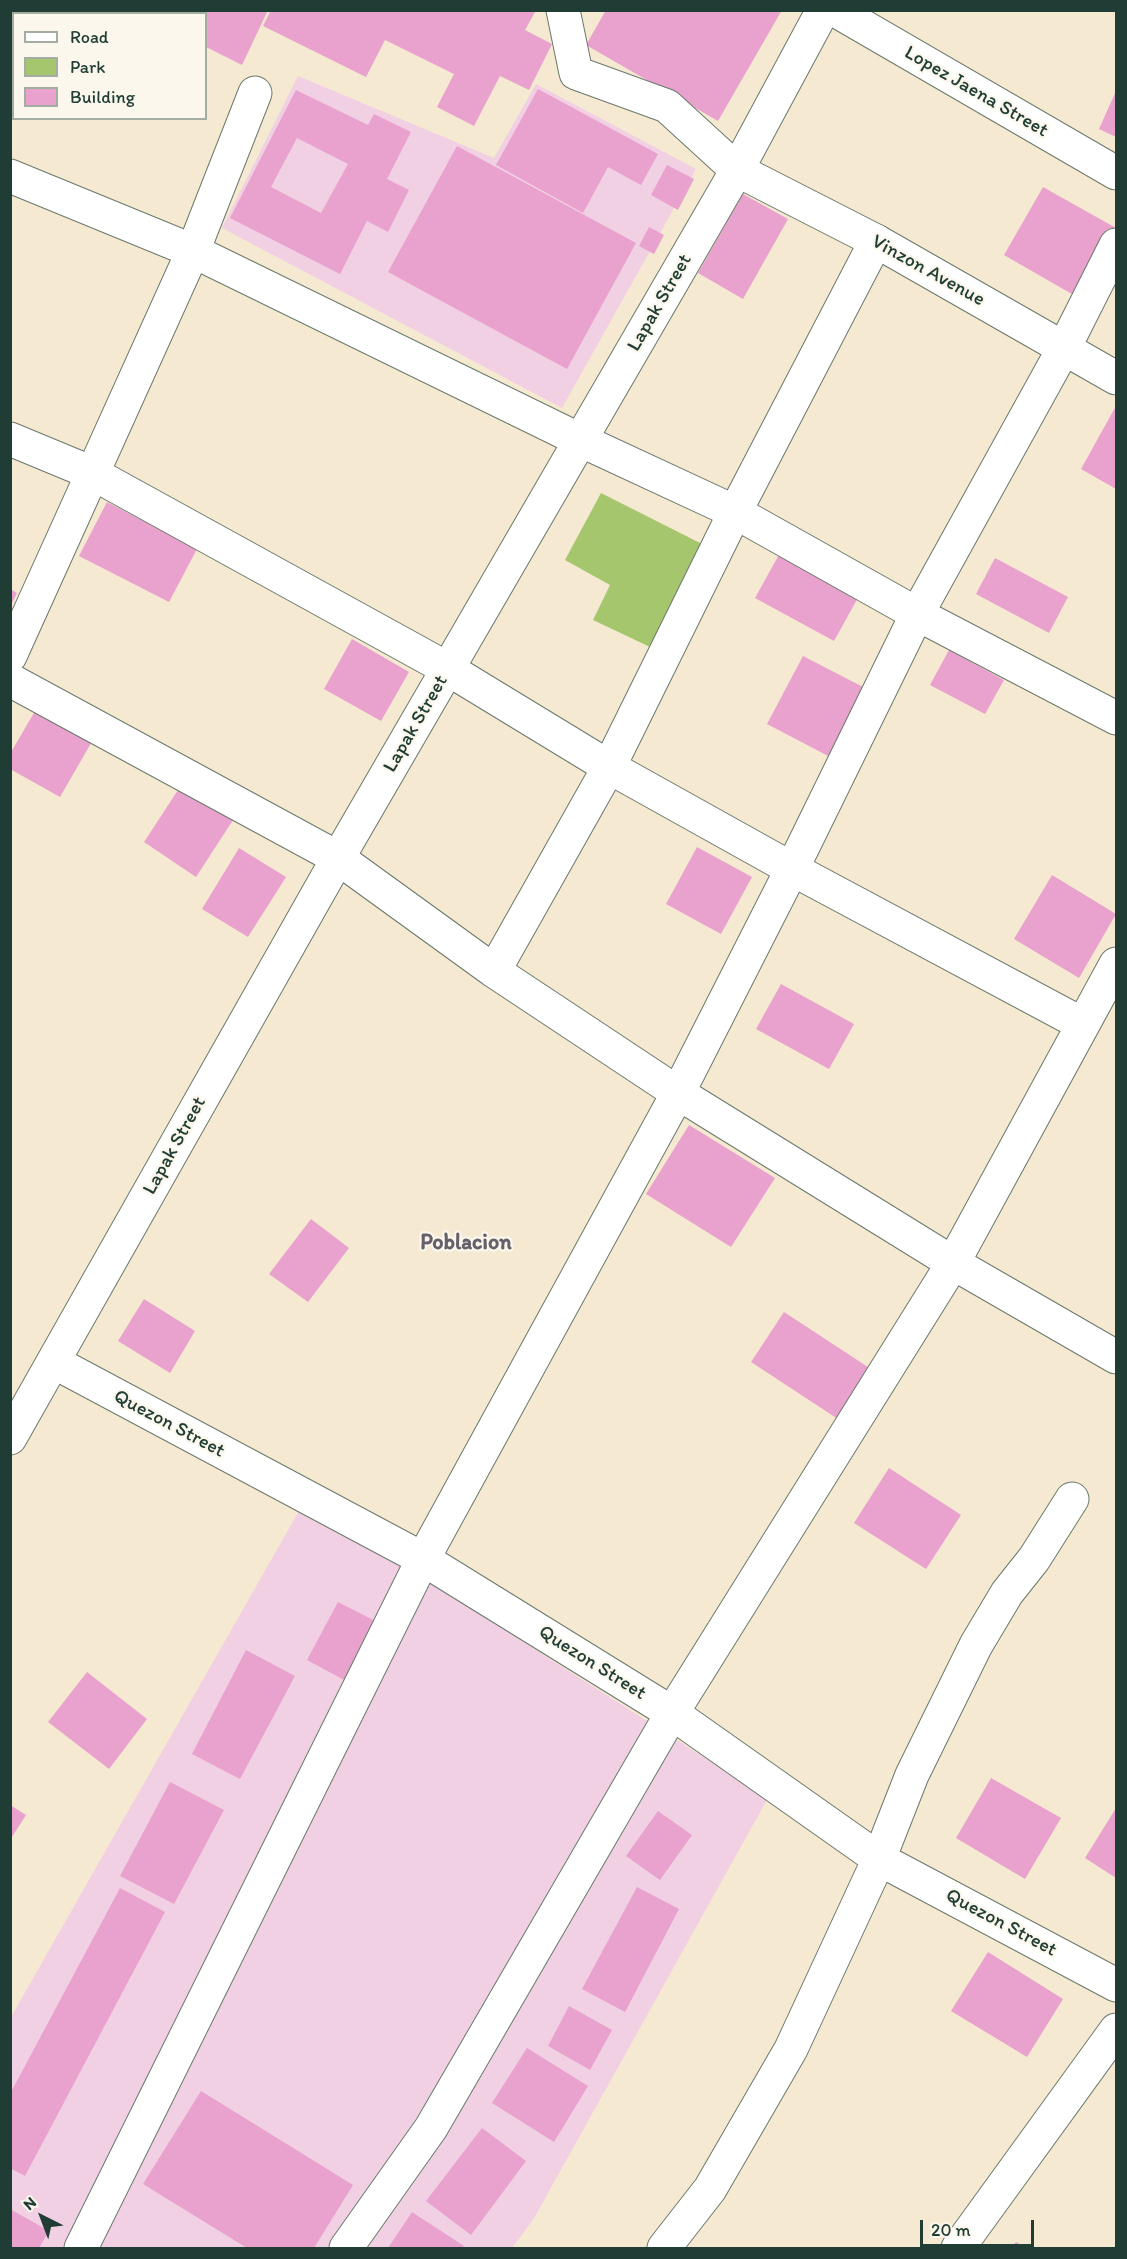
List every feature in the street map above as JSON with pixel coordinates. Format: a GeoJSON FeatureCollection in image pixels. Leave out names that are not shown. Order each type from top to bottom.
{"type":"FeatureCollection","features":[{"type":"Feature","properties":{"kind":"street","name":"Vinzon Avenue"},"geometry":{"type":"LineString","coordinates":[[563,10],[576,73],[667,106],[737,170],[876,241],[1116,378]]}},
{"type":"Feature","properties":{"kind":"street","name":"Lapak Street"},"geometry":{"type":"LineString","coordinates":[[10,1438],[338,858],[737,170],[823,10]]}},
{"type":"Feature","properties":{"kind":"street","name":"Lopez Jaena Street"},"geometry":{"type":"LineString","coordinates":[[836,10],[1116,173]]}},
{"type":"Feature","properties":{"kind":"street"},"geometry":{"type":"LineString","coordinates":[[10,656],[193,251],[255,93]]}},
{"type":"Feature","properties":{"kind":"street"},"geometry":{"type":"LineString","coordinates":[[10,176],[193,251],[580,440],[735,512],[917,614],[1116,718]]}},
{"type":"Feature","properties":{"kind":"street"},"geometry":{"type":"LineString","coordinates":[[494,971],[609,767],[735,512],[876,241]]}},
{"type":"Feature","properties":{"kind":"street"},"geometry":{"type":"LineString","coordinates":[[81,2248],[423,1559],[678,1093],[792,869],[917,614],[1064,348],[1116,245]]}},
{"type":"Feature","properties":{"kind":"street"},"geometry":{"type":"LineString","coordinates":[[10,439],[92,473],[448,669],[609,767],[792,869],[1082,1024]]}},
{"type":"Feature","properties":{"kind":"street"},"geometry":{"type":"LineString","coordinates":[[10,680],[338,858],[494,971],[678,1093],[953,1263],[1116,1357]]}},
{"type":"Feature","properties":{"kind":"street"},"geometry":{"type":"LineString","coordinates":[[346,2248],[431,2128],[672,1713],[953,1263],[1116,964]]}},
{"type":"Feature","properties":{"kind":"street","name":"Quezon Street"},"geometry":{"type":"LineString","coordinates":[[54,1362],[423,1559],[672,1713],[879,1858],[1116,1985]]}},
{"type":"Feature","properties":{"kind":"street"},"geometry":{"type":"LineString","coordinates":[[664,2248],[710,2189],[791,2049],[879,1858],[912,1775],[976,1645],[1008,1593],[1072,1499]]}},
{"type":"Feature","properties":{"kind":"street"},"geometry":{"type":"LineString","coordinates":[[958,2248],[1116,2030]]}},
{"type":"Feature","properties":{"kind":"shaded area"},"geometry":{"type":"Polygon","coordinates":[[[298,76],[494,158],[536,84],[696,169],[562,408],[222,228],[298,76]]]}},
{"type":"Feature","properties":{"kind":"shaded area"},"geometry":{"type":"Polygon","coordinates":[[[304,1502],[768,1798],[533,2220],[512,2248],[11,2248],[11,2017],[304,1502]]]}},
{"type":"Feature","properties":{"kind":"green space"},"geometry":{"type":"Polygon","coordinates":[[[601,493],[704,545],[650,647],[593,620],[610,585],[565,560],[601,493]]]}},
{"type":"Feature","properties":{"kind":"building"},"geometry":{"type":"Polygon","coordinates":[[[128,10],[268,10],[242,65],[207,48],[207,12],[131,12],[128,10]]]}},
{"type":"Feature","properties":{"kind":"building"},"geometry":{"type":"Polygon","coordinates":[[[271,10],[533,10],[535,12],[525,30],[552,44],[529,90],[500,76],[474,126],[437,107],[454,74],[385,40],[366,77],[263,26],[271,10]]]}},
{"type":"Feature","properties":{"kind":"building"},"geometry":{"type":"Polygon","coordinates":[[[606,10],[782,10],[718,121],[586,45],[606,10]]]}},
{"type":"Feature","properties":{"kind":"building"},"geometry":{"type":"Polygon","coordinates":[[[538,89],[658,154],[641,185],[608,167],[583,213],[496,165],[538,89]]]}},
{"type":"Feature","properties":{"kind":"building"},"geometry":{"type":"Polygon","coordinates":[[[296,90],[368,125],[374,114],[411,132],[387,179],[409,190],[388,232],[367,221],[340,274],[230,218],[296,90]],[[297,138],[271,187],[321,213],[348,164],[297,138]]]}},
{"type":"Feature","properties":{"kind":"building"},"geometry":{"type":"Polygon","coordinates":[[[1116,91],[1116,137],[1099,129],[1116,91]]]}},
{"type":"Feature","properties":{"kind":"building"},"geometry":{"type":"Polygon","coordinates":[[[457,146],[636,243],[567,369],[388,272],[457,146]]]}},
{"type":"Feature","properties":{"kind":"building"},"geometry":{"type":"Polygon","coordinates":[[[667,165],[694,179],[678,210],[651,195],[667,165]]]}},
{"type":"Feature","properties":{"kind":"building"},"geometry":{"type":"Polygon","coordinates":[[[1043,187],[1116,228],[1077,297],[1004,255],[1043,187]]]}},
{"type":"Feature","properties":{"kind":"building"},"geometry":{"type":"Polygon","coordinates":[[[743,194],[788,219],[743,299],[698,273],[743,194]]]}},
{"type":"Feature","properties":{"kind":"building"},"geometry":{"type":"Polygon","coordinates":[[[649,227],[664,235],[654,254],[639,246],[649,227]]]}},
{"type":"Feature","properties":{"kind":"building"},"geometry":{"type":"Polygon","coordinates":[[[1116,406],[1116,489],[1081,469],[1116,406]]]}},
{"type":"Feature","properties":{"kind":"building"},"geometry":{"type":"Polygon","coordinates":[[[107,502],[197,549],[169,602],[79,556],[107,502]]]}},
{"type":"Feature","properties":{"kind":"building"},"geometry":{"type":"Polygon","coordinates":[[[781,551],[860,594],[834,641],[755,598],[781,551]]]}},
{"type":"Feature","properties":{"kind":"building"},"geometry":{"type":"Polygon","coordinates":[[[995,558],[1068,597],[1049,633],[976,594],[995,558]]]}},
{"type":"Feature","properties":{"kind":"building"},"geometry":{"type":"Polygon","coordinates":[[[10,589],[17,593],[10,607],[10,589]]]}},
{"type":"Feature","properties":{"kind":"building"},"geometry":{"type":"Polygon","coordinates":[[[352,639],[409,672],[381,721],[324,689],[352,639]]]}},
{"type":"Feature","properties":{"kind":"building"},"geometry":{"type":"Polygon","coordinates":[[[949,650],[1004,680],[985,714],[930,685],[949,650]]]}},
{"type":"Feature","properties":{"kind":"building"},"geometry":{"type":"Polygon","coordinates":[[[803,656],[867,689],[832,758],[767,724],[803,656]]]}},
{"type":"Feature","properties":{"kind":"building"},"geometry":{"type":"Polygon","coordinates":[[[42,699],[98,731],[60,797],[10,769],[10,754],[42,699]]]}},
{"type":"Feature","properties":{"kind":"building"},"geometry":{"type":"Polygon","coordinates":[[[182,784],[235,817],[196,877],[144,842],[182,784]]]}},
{"type":"Feature","properties":{"kind":"building"},"geometry":{"type":"Polygon","coordinates":[[[697,847],[752,877],[721,934],[666,904],[697,847]]]}},
{"type":"Feature","properties":{"kind":"building"},"geometry":{"type":"Polygon","coordinates":[[[239,848],[286,877],[248,937],[202,909],[239,848]]]}},
{"type":"Feature","properties":{"kind":"building"},"geometry":{"type":"Polygon","coordinates":[[[1052,875],[1116,914],[1079,978],[1014,939],[1052,875]]]}},
{"type":"Feature","properties":{"kind":"building"},"geometry":{"type":"Polygon","coordinates":[[[781,984],[854,1024],[829,1069],[756,1029],[781,984]]]}},
{"type":"Feature","properties":{"kind":"building"},"geometry":{"type":"Polygon","coordinates":[[[689,1125],[775,1178],[731,1247],[646,1194],[689,1125]]]}},
{"type":"Feature","properties":{"kind":"building"},"geometry":{"type":"Polygon","coordinates":[[[311,1219],[349,1248],[308,1302],[269,1274],[311,1219]]]}},
{"type":"Feature","properties":{"kind":"building"},"geometry":{"type":"Polygon","coordinates":[[[144,1299],[195,1331],[170,1373],[118,1341],[144,1299]]]}},
{"type":"Feature","properties":{"kind":"building"},"geometry":{"type":"Polygon","coordinates":[[[784,1312],[874,1371],[841,1421],[751,1362],[784,1312]]]}},
{"type":"Feature","properties":{"kind":"building"},"geometry":{"type":"Polygon","coordinates":[[[889,1468],[961,1515],[926,1569],[854,1523],[889,1468]]]}},
{"type":"Feature","properties":{"kind":"building"},"geometry":{"type":"Polygon","coordinates":[[[338,1602],[379,1623],[348,1682],[307,1660],[338,1602]]]}},
{"type":"Feature","properties":{"kind":"building"},"geometry":{"type":"Polygon","coordinates":[[[246,1650],[295,1676],[240,1779],[192,1754],[246,1650]]]}},
{"type":"Feature","properties":{"kind":"building"},"geometry":{"type":"Polygon","coordinates":[[[87,1672],[147,1719],[109,1769],[48,1722],[87,1672]]]}},
{"type":"Feature","properties":{"kind":"building"},"geometry":{"type":"Polygon","coordinates":[[[991,1778],[1061,1818],[1025,1879],[956,1838],[991,1778]]]}},
{"type":"Feature","properties":{"kind":"building"},"geometry":{"type":"Polygon","coordinates":[[[170,1782],[224,1810],[174,1904],[120,1876],[170,1782]]]}},
{"type":"Feature","properties":{"kind":"building"},"geometry":{"type":"Polygon","coordinates":[[[10,1805],[26,1815],[10,1840],[10,1805]]]}},
{"type":"Feature","properties":{"kind":"building"},"geometry":{"type":"Polygon","coordinates":[[[1116,1808],[1116,1878],[1085,1858],[1116,1808]]]}},
{"type":"Feature","properties":{"kind":"building"},"geometry":{"type":"Polygon","coordinates":[[[658,1811],[692,1835],[660,1880],[626,1856],[658,1811]]]}},
{"type":"Feature","properties":{"kind":"building"},"geometry":{"type":"Polygon","coordinates":[[[637,1887],[679,1909],[625,2012],[582,1989],[637,1887]]]}},
{"type":"Feature","properties":{"kind":"building"},"geometry":{"type":"Polygon","coordinates":[[[120,1888],[165,1912],[25,2176],[10,2168],[10,2094],[120,1888]]]}},
{"type":"Feature","properties":{"kind":"building"},"geometry":{"type":"Polygon","coordinates":[[[988,1952],[1063,1999],[1027,2057],[951,2011],[988,1952]]]}},
{"type":"Feature","properties":{"kind":"building"},"geometry":{"type":"Polygon","coordinates":[[[569,2006],[612,2030],[590,2070],[548,2046],[569,2006]]]}},
{"type":"Feature","properties":{"kind":"building"},"geometry":{"type":"Polygon","coordinates":[[[527,2048],[588,2086],[554,2142],[492,2103],[527,2048]]]}},
{"type":"Feature","properties":{"kind":"building"},"geometry":{"type":"Polygon","coordinates":[[[201,2091],[353,2185],[314,2248],[247,2248],[143,2184],[201,2091]]]}},
{"type":"Feature","properties":{"kind":"building"},"geometry":{"type":"Polygon","coordinates":[[[482,2128],[526,2161],[471,2235],[426,2201],[482,2128]]]}},
{"type":"Feature","properties":{"kind":"building"},"geometry":{"type":"Polygon","coordinates":[[[10,2209],[49,2231],[39,2248],[10,2248],[10,2209]]]}},
{"type":"Feature","properties":{"kind":"building"},"geometry":{"type":"Polygon","coordinates":[[[412,2212],[464,2246],[462,2248],[388,2248],[412,2212]]]}},
{"type":"Feature","properties":{"kind":"building"},"geometry":{"type":"Polygon","coordinates":[[[1016,2242],[1027,2248],[1011,2248],[1016,2242]]]}},
{"type":"Feature","properties":{"kind":"district","name":"Poblacion"},"geometry":{"type":"Point","coordinates":[466,1243]}}]}
